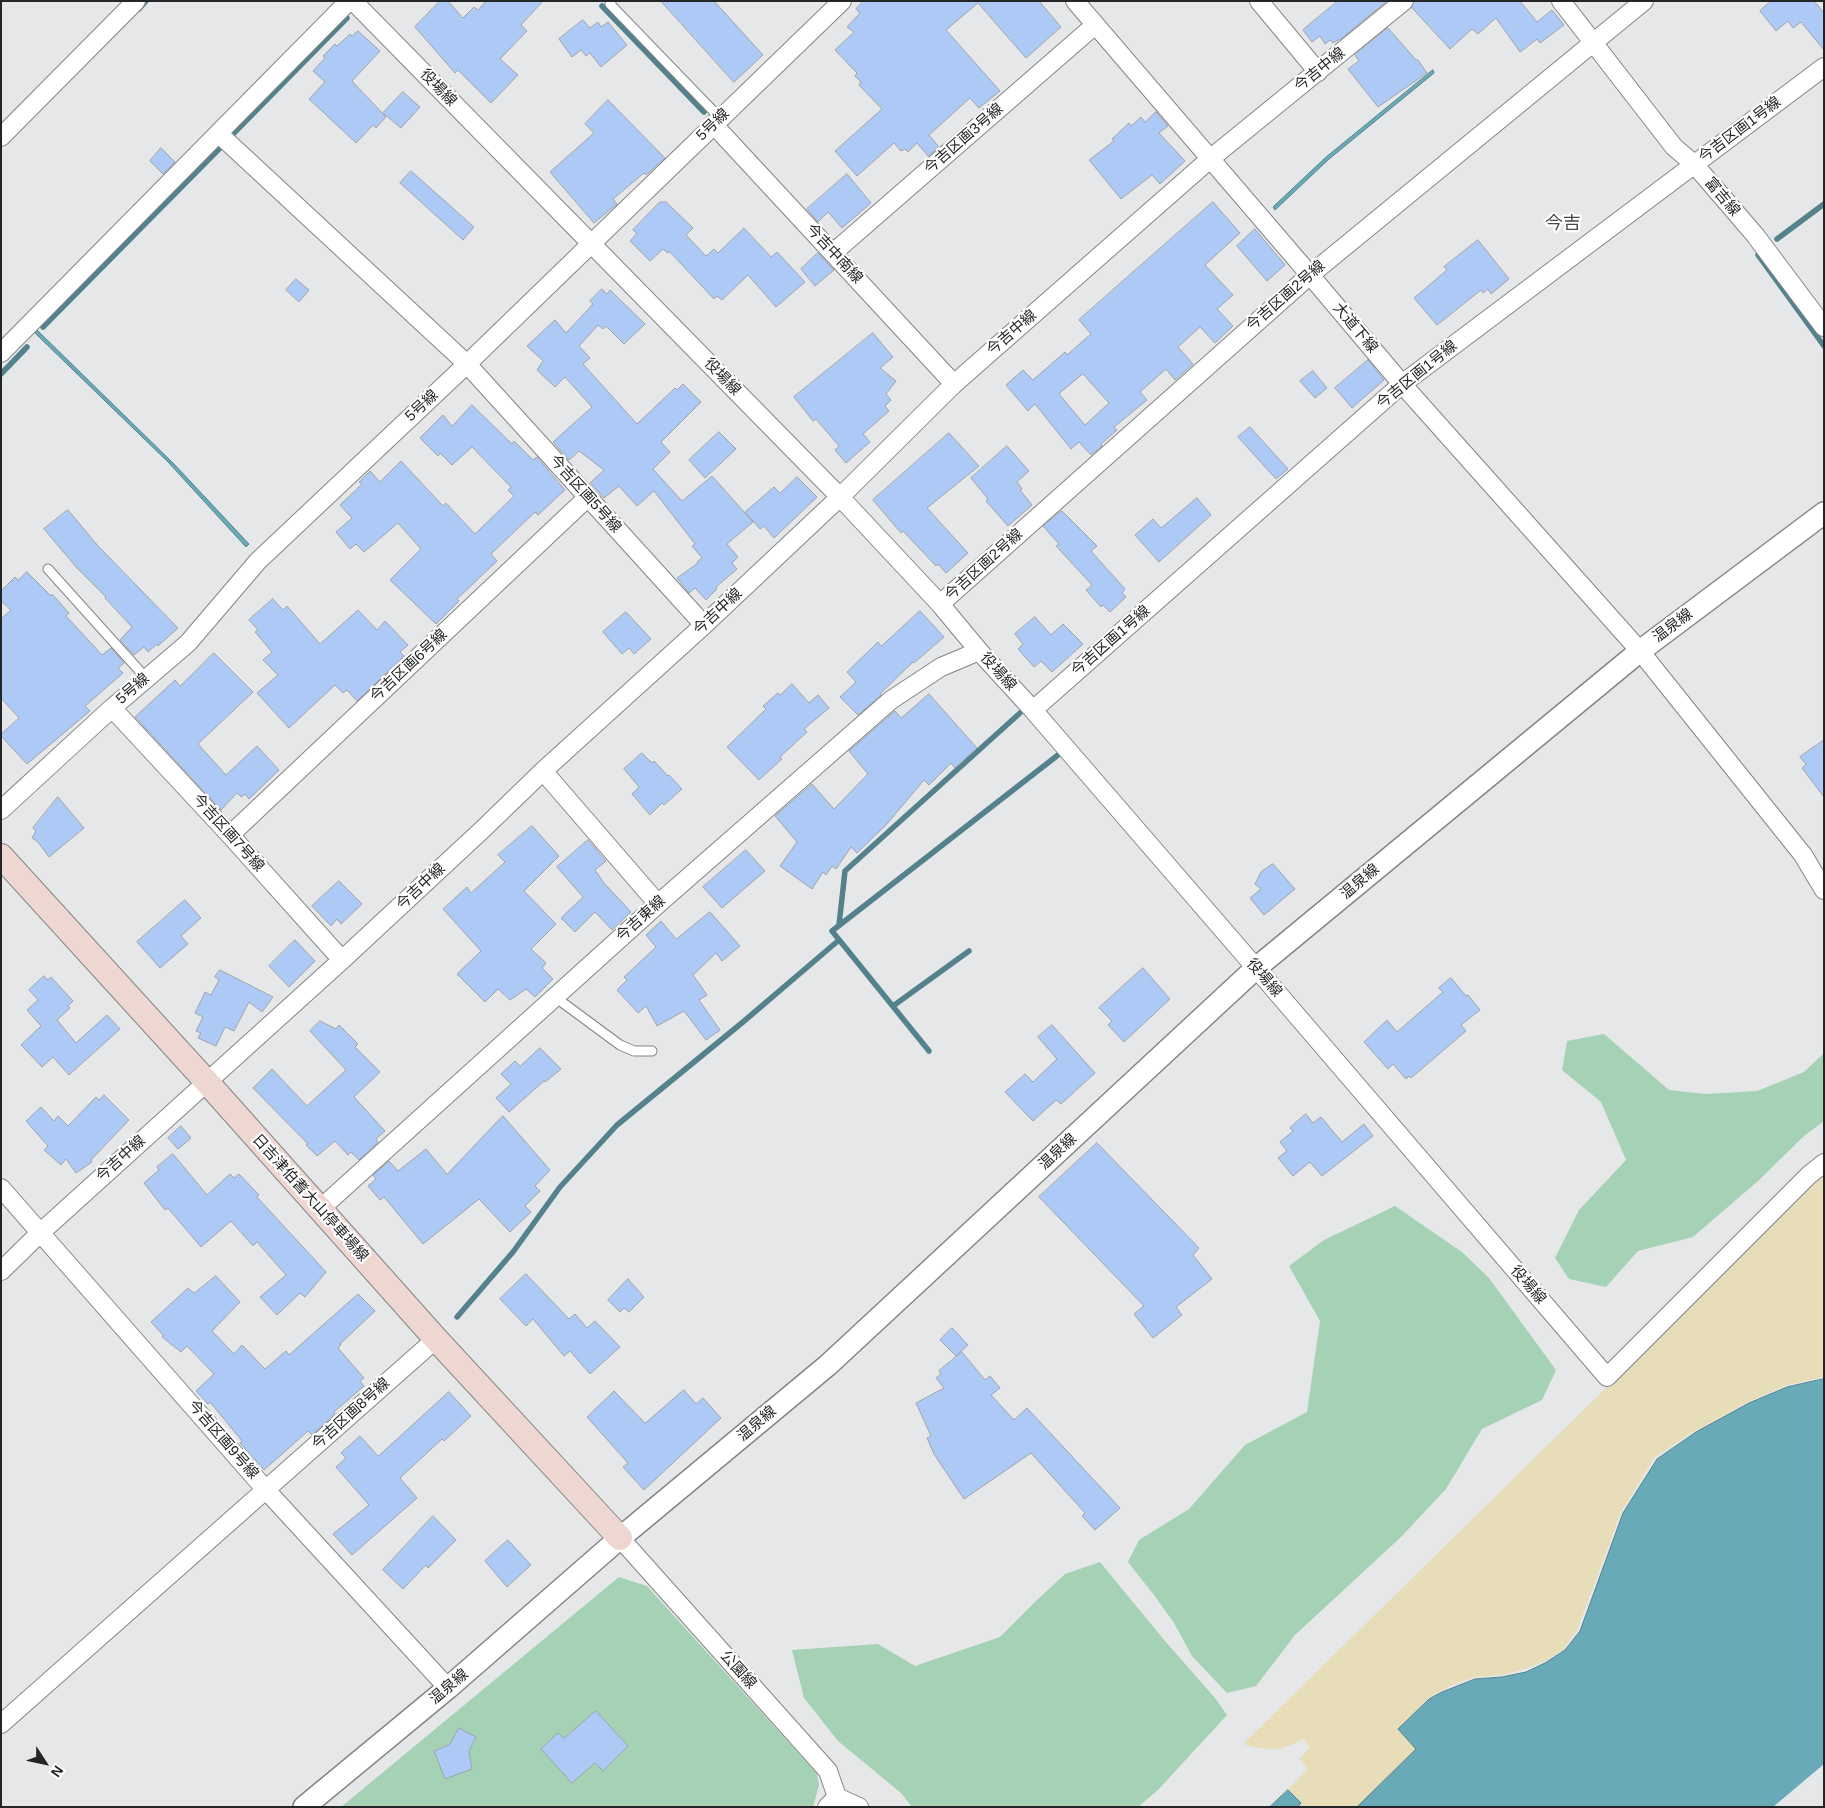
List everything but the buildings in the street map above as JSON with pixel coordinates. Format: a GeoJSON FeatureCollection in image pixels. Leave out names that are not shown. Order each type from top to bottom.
{"type":"FeatureCollection","features":[{"type":"Feature","properties":{"kind":"main road","name":"日吉津伯耆大山停車場線"},"geometry":{"type":"LineString","coordinates":[[1,856],[436,1339],[620,1538]]}},
{"type":"Feature","properties":{"kind":"street"},"geometry":{"type":"LineString","coordinates":[[1,137],[136,1]]}},
{"type":"Feature","properties":{"kind":"street"},"geometry":{"type":"LineString","coordinates":[[1,353],[349,1]]}},
{"type":"Feature","properties":{"kind":"street","name":"役場線"},"geometry":{"type":"LineString","coordinates":[[353,1],[840,497],[940,604],[1607,1377],[1809,1175],[1824,1163]]}},
{"type":"Feature","properties":{"kind":"street","name":"5号線"},"geometry":{"type":"LineString","coordinates":[[1,810],[112,708],[188,643],[258,562],[467,364],[842,1]]}},
{"type":"Feature","properties":{"kind":"street","name":"大道下線"},"geometry":{"type":"LineString","coordinates":[[1075,1],[1402,384],[1640,651],[1803,855],[1824,890]]}},
{"type":"Feature","properties":{"kind":"street"},"geometry":{"type":"LineString","coordinates":[[1259,1],[1318,72]]}},
{"type":"Feature","properties":{"kind":"street","name":"今吉中線"},"geometry":{"type":"LineString","coordinates":[[1,1271],[40,1232],[342,960],[543,771],[704,625],[840,497],[954,384],[1210,159],[1404,1]]}},
{"type":"Feature","properties":{"kind":"street","name":"富吉線"},"geometry":{"type":"LineString","coordinates":[[1561,1],[1674,147],[1694,164],[1755,235],[1824,326]]}},
{"type":"Feature","properties":{"kind":"street","name":"今吉区画2号線"},"geometry":{"type":"LineString","coordinates":[[940,604],[1310,275],[1644,1]]}},
{"type":"Feature","properties":{"kind":"street","name":"今吉区画3号線"},"geometry":{"type":"LineString","coordinates":[[833,253],[1095,25]]}},
{"type":"Feature","properties":{"kind":"street","name":"今吉区画1号線"},"geometry":{"type":"LineString","coordinates":[[1033,710],[1402,384],[1824,67]]}},
{"type":"Feature","properties":{"kind":"street","name":"今吉中南線"},"geometry":{"type":"LineString","coordinates":[[716,121],[833,253],[954,384]]}},
{"type":"Feature","properties":{"kind":"street","name":"今吉区画5号線"},"geometry":{"type":"LineString","coordinates":[[219,134],[467,364],[704,625]]}},
{"type":"Feature","properties":{"kind":"street","name":"今吉区画6号線"},"geometry":{"type":"LineString","coordinates":[[230,835],[588,497]]}},
{"type":"Feature","properties":{"kind":"street","name":"温泉線"},"geometry":{"type":"LineString","coordinates":[[304,1807],[448,1688],[620,1538],[828,1365],[1256,968],[1640,651],[1824,513]]}},
{"type":"Feature","properties":{"kind":"street","name":"今吉東線"},"geometry":{"type":"LineString","coordinates":[[320,1209],[658,904],[891,700],[941,667],[979,651]]}},
{"type":"Feature","properties":{"kind":"street","name":"今吉区画7号線"},"geometry":{"type":"LineString","coordinates":[[112,708],[230,835],[342,960]]}},
{"type":"Feature","properties":{"kind":"street"},"geometry":{"type":"LineString","coordinates":[[543,771],[658,904]]}},
{"type":"Feature","properties":{"kind":"street","name":"今吉区画9号線"},"geometry":{"type":"LineString","coordinates":[[1,1188],[266,1490],[448,1688]]}},
{"type":"Feature","properties":{"kind":"street","name":"今吉区画8号線"},"geometry":{"type":"LineString","coordinates":[[1,1724],[436,1339]]}},
{"type":"Feature","properties":{"kind":"street","name":"公園線"},"geometry":{"type":"LineString","coordinates":[[620,1538],[828,1771],[832,1802]]}},
{"type":"Feature","properties":{"kind":"street"},"geometry":{"type":"LineString","coordinates":[[832,1802],[859,1807]]}},
{"type":"Feature","properties":{"kind":"lane"},"geometry":{"type":"LineString","coordinates":[[611,1],[610,4],[716,121]]}},
{"type":"Feature","properties":{"kind":"lane"},"geometry":{"type":"LineString","coordinates":[[48,569],[146,678]]}},
{"type":"Feature","properties":{"kind":"lane"},"geometry":{"type":"LineString","coordinates":[[555,997],[620,1045],[634,1051],[652,1051]]}},
{"type":"Feature","properties":{"kind":"green space"},"geometry":{"type":"Polygon","coordinates":[[[1604,1034],[1669,1090],[1706,1094],[1757,1091],[1804,1072],[1824,1053],[1824,1121],[1804,1136],[1758,1181],[1693,1237],[1638,1251],[1606,1287],[1569,1279],[1555,1258],[1579,1210],[1626,1160],[1601,1102],[1562,1070],[1567,1041],[1604,1034]]]}},
{"type":"Feature","properties":{"kind":"green space"},"geometry":{"type":"Polygon","coordinates":[[[1395,1206],[1462,1252],[1489,1278],[1556,1370],[1542,1400],[1482,1429],[1446,1489],[1401,1537],[1295,1635],[1256,1686],[1227,1693],[1192,1656],[1174,1623],[1128,1562],[1139,1540],[1189,1509],[1245,1445],[1307,1412],[1320,1321],[1289,1266],[1324,1240],[1395,1206]]]}},
{"type":"Feature","properties":{"kind":"green space"},"geometry":{"type":"Polygon","coordinates":[[[1100,1562],[1215,1698],[1227,1715],[1158,1790],[1138,1807],[912,1807],[901,1793],[838,1741],[804,1698],[792,1650],[878,1644],[915,1666],[1000,1637],[1065,1574],[1100,1562]]]}},
{"type":"Feature","properties":{"kind":"green space"},"geometry":{"type":"Polygon","coordinates":[[[619,1577],[647,1586],[817,1774],[819,1785],[813,1807],[341,1807],[619,1577]]]}},
{"type":"Feature","properties":{"kind":"sand"},"geometry":{"type":"Polygon","coordinates":[[[1824,1174],[1824,1377],[1787,1385],[1748,1402],[1693,1432],[1655,1457],[1621,1512],[1577,1630],[1564,1649],[1543,1662],[1525,1669],[1501,1675],[1474,1677],[1450,1686],[1428,1698],[1398,1729],[1416,1749],[1357,1807],[1299,1807],[1302,1803],[1288,1789],[1308,1769],[1299,1759],[1310,1747],[1303,1739],[1280,1749],[1267,1749],[1243,1744],[1824,1174]]]}},
{"type":"Feature","properties":{"kind":"water"},"geometry":{"type":"Polygon","coordinates":[[[1433,70],[1434,73],[1329,159],[1275,210],[1273,207],[1325,158],[1433,70]]]}},
{"type":"Feature","properties":{"kind":"water"},"geometry":{"type":"Polygon","coordinates":[[[37,330],[174,464],[249,544],[246,547],[169,463],[35,333],[37,330]]]}},
{"type":"Feature","properties":{"kind":"water"},"geometry":{"type":"Polygon","coordinates":[[[1824,1379],[1824,1766],[1776,1807],[1357,1807],[1416,1749],[1398,1729],[1429,1699],[1475,1679],[1502,1677],[1526,1672],[1565,1650],[1580,1631],[1623,1513],[1657,1459],[1696,1432],[1749,1403],[1787,1387],[1824,1379]]]}},
{"type":"Feature","properties":{"kind":"water"},"geometry":{"type":"Polygon","coordinates":[[[1288,1790],[1301,1803],[1298,1807],[1270,1807],[1288,1790]]]}},
{"type":"Feature","properties":{"kind":"pier"},"geometry":{"type":"Polygon","coordinates":[[[1824,1764],[1824,1769],[1779,1807],[1773,1807],[1824,1764]]]}},
{"type":"Feature","properties":{"kind":"waterway"},"geometry":{"type":"LineString","coordinates":[[139,9],[146,1]]}},
{"type":"Feature","properties":{"kind":"waterway"},"geometry":{"type":"LineString","coordinates":[[602,6],[704,112]]}},
{"type":"Feature","properties":{"kind":"waterway"},"geometry":{"type":"LineString","coordinates":[[233,134],[347,18]]}},
{"type":"Feature","properties":{"kind":"waterway"},"geometry":{"type":"LineString","coordinates":[[43,327],[221,147]]}},
{"type":"Feature","properties":{"kind":"waterway"},"geometry":{"type":"LineString","coordinates":[[1777,239],[1824,204]]}},
{"type":"Feature","properties":{"kind":"waterway"},"geometry":{"type":"LineString","coordinates":[[1758,255],[1824,346]]}},
{"type":"Feature","properties":{"kind":"waterway"},"geometry":{"type":"LineString","coordinates":[[1,374],[27,347]]}},
{"type":"Feature","properties":{"kind":"waterway"},"geometry":{"type":"LineString","coordinates":[[839,925],[845,871],[1020,713]]}},
{"type":"Feature","properties":{"kind":"waterway"},"geometry":{"type":"LineString","coordinates":[[929,1051],[832,931],[1058,755]]}},
{"type":"Feature","properties":{"kind":"waterway"},"geometry":{"type":"LineString","coordinates":[[457,1317],[513,1252],[560,1187],[617,1125],[743,1022],[839,940]]}},
{"type":"Feature","properties":{"kind":"waterway"},"geometry":{"type":"LineString","coordinates":[[893,1006],[969,951]]}},
{"type":"Feature","properties":{"kind":"district","name":"今吉"},"geometry":{"type":"Point","coordinates":[1563,224]}}]}
